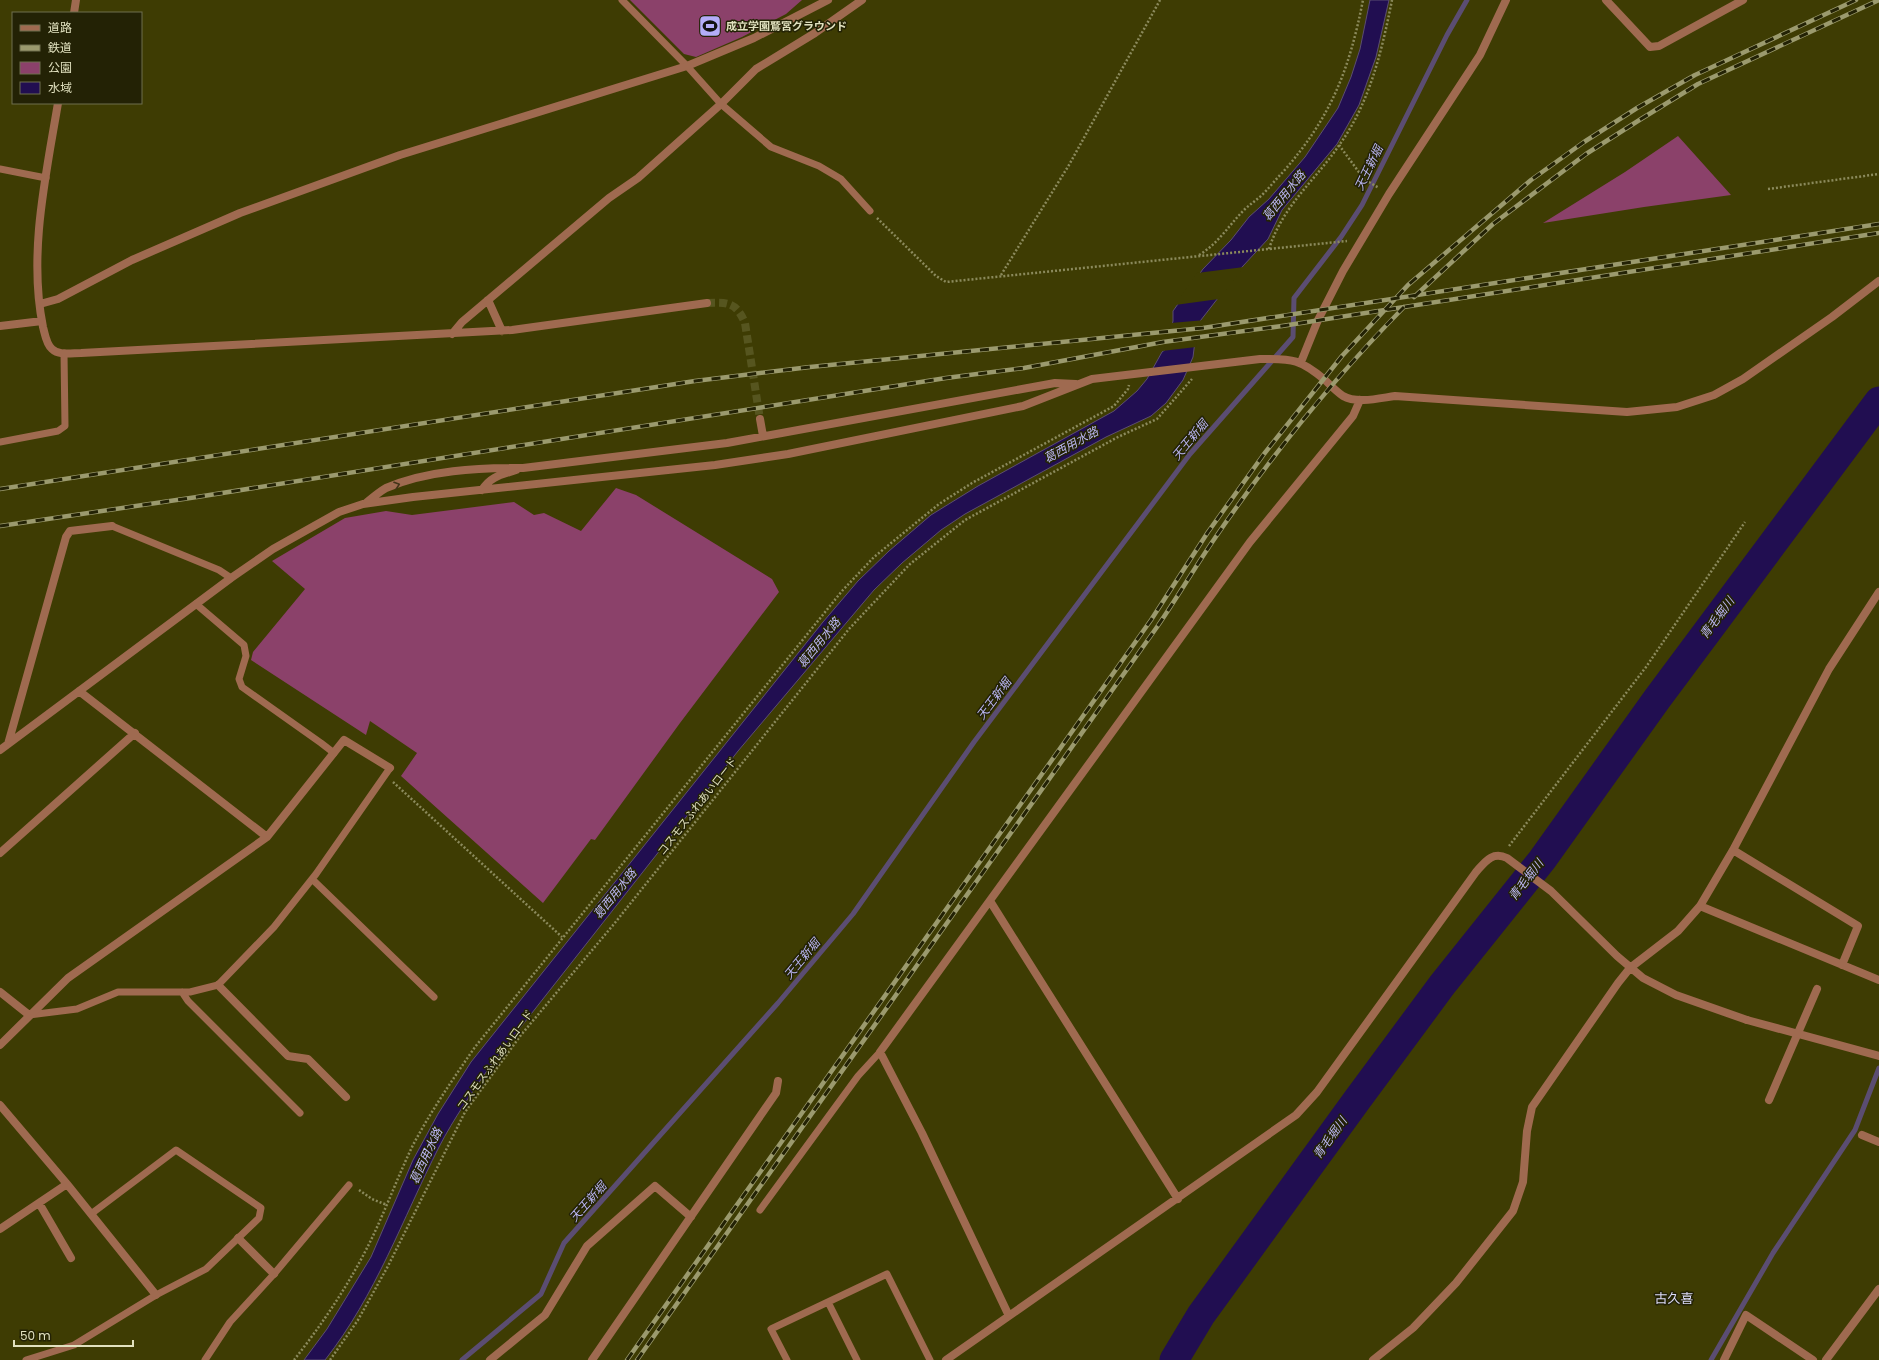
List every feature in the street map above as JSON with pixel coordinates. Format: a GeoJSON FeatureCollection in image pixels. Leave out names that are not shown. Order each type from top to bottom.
{"type":"FeatureCollection","features":[{"type":"Feature","properties":{"kind":"street"},"geometry":{"type":"LineString","coordinates":[[74,12],[76,0]]}},
{"type":"Feature","properties":{"kind":"street"},"geometry":{"type":"LineString","coordinates":[[40,304],[58,299],[132,260],[240,213],[400,155],[687,66],[754,38],[828,0]]}},
{"type":"Feature","properties":{"kind":"street"},"geometry":{"type":"LineString","coordinates":[[452,334],[488,300],[609,198],[638,178],[721,104],[756,69],[815,33],[862,0]]}},
{"type":"Feature","properties":{"kind":"street"},"geometry":{"type":"LineString","coordinates":[[1301,362],[1318,320],[1343,271],[1389,194],[1480,55],[1506,0]]}},
{"type":"Feature","properties":{"kind":"street"},"geometry":{"type":"LineString","coordinates":[[1606,0],[1650,48],[1659,46],[1743,0]]}},
{"type":"Feature","properties":{"kind":"street"},"geometry":{"type":"LineString","coordinates":[[58,104],[46,178],[39,240],[38,280],[42,321],[50,348],[54,351],[64,353],[502,331],[707,304]]}},
{"type":"Feature","properties":{"kind":"street"},"geometry":{"type":"LineString","coordinates":[[0,750],[231,578],[274,549],[324,520],[339,512],[363,504],[413,497],[715,464],[788,454],[1023,406],[1092,379],[1131,373],[1148,373],[1193,366],[1260,359],[1286,359],[1301,362],[1308,366],[1344,396],[1360,400],[1395,396],[1627,412],[1677,407],[1714,395],[1743,379],[1832,317],[1879,281]]}},
{"type":"Feature","properties":{"kind":"street"},"geometry":{"type":"LineString","coordinates":[[488,300],[502,331]]}},
{"type":"Feature","properties":{"kind":"street"},"geometry":{"type":"LineString","coordinates":[[0,326],[42,321]]}},
{"type":"Feature","properties":{"kind":"street"},"geometry":{"type":"LineString","coordinates":[[363,504],[384,489],[420,477],[491,468],[522,468],[727,443],[1054,383],[1077,384]]}},
{"type":"Feature","properties":{"kind":"street"},"geometry":{"type":"LineString","coordinates":[[1009,1316],[922,1133],[880,1052],[1250,542],[1353,416],[1360,400]]}},
{"type":"Feature","properties":{"kind":"street"},"geometry":{"type":"LineString","coordinates":[[760,419],[762,436]]}},
{"type":"Feature","properties":{"kind":"street"},"geometry":{"type":"LineString","coordinates":[[482,490],[493,478],[522,468]]}},
{"type":"Feature","properties":{"kind":"street"},"geometry":{"type":"LineString","coordinates":[[8,744],[66,537],[70,531],[112,526]]}},
{"type":"Feature","properties":{"kind":"street"},"geometry":{"type":"LineString","coordinates":[[1373,1360],[1413,1328],[1456,1283],[1513,1211],[1523,1182],[1527,1131],[1532,1107],[1630,968],[1678,932],[1700,906],[1733,850],[1829,669],[1879,592]]}},
{"type":"Feature","properties":{"kind":"street"},"geometry":{"type":"LineString","coordinates":[[79,690],[267,837]]}},
{"type":"Feature","properties":{"kind":"street"},"geometry":{"type":"LineString","coordinates":[[0,853],[135,733]]}},
{"type":"Feature","properties":{"kind":"street"},"geometry":{"type":"LineString","coordinates":[[0,1045],[68,978],[267,837],[344,740],[388,771]]}},
{"type":"Feature","properties":{"kind":"street"},"geometry":{"type":"LineString","coordinates":[[1733,850],[1858,926],[1842,965]]}},
{"type":"Feature","properties":{"kind":"street"},"geometry":{"type":"LineString","coordinates":[[946,1360],[1296,1115],[1317,1092],[1476,872],[1493,856],[1504,857],[1552,891],[1630,968],[1656,986],[1676,995],[1747,1020],[1879,1056]]}},
{"type":"Feature","properties":{"kind":"street"},"geometry":{"type":"LineString","coordinates":[[990,901],[1178,1199]]}},
{"type":"Feature","properties":{"kind":"street"},"geometry":{"type":"LineString","coordinates":[[1700,906],[1879,980]]}},
{"type":"Feature","properties":{"kind":"street"},"geometry":{"type":"LineString","coordinates":[[218,985],[288,1056],[308,1059],[346,1097]]}},
{"type":"Feature","properties":{"kind":"street"},"geometry":{"type":"LineString","coordinates":[[1769,1100],[1818,989]]}},
{"type":"Feature","properties":{"kind":"street"},"geometry":{"type":"LineString","coordinates":[[0,992],[29,1015]]}},
{"type":"Feature","properties":{"kind":"street"},"geometry":{"type":"LineString","coordinates":[[592,1360],[776,1093],[778,1081]]}},
{"type":"Feature","properties":{"kind":"street"},"geometry":{"type":"LineString","coordinates":[[0,1105],[67,1184],[156,1295]]}},
{"type":"Feature","properties":{"kind":"street"},"geometry":{"type":"LineString","coordinates":[[1862,1135],[1879,1142]]}},
{"type":"Feature","properties":{"kind":"street"},"geometry":{"type":"LineString","coordinates":[[0,1229],[67,1184]]}},
{"type":"Feature","properties":{"kind":"street"},"geometry":{"type":"LineString","coordinates":[[490,1360],[545,1315],[587,1246],[655,1186],[691,1217]]}},
{"type":"Feature","properties":{"kind":"street"},"geometry":{"type":"LineString","coordinates":[[39,1203],[71,1258]]}},
{"type":"Feature","properties":{"kind":"street"},"geometry":{"type":"LineString","coordinates":[[238,1238],[274,1274]]}},
{"type":"Feature","properties":{"kind":"street"},"geometry":{"type":"LineString","coordinates":[[1826,1360],[1879,1289]]}},
{"type":"Feature","properties":{"kind":"street"},"geometry":{"type":"LineString","coordinates":[[1724,1360],[1746,1315],[1813,1360]]}},
{"type":"Feature","properties":{"kind":"lane"},"geometry":{"type":"LineString","coordinates":[[622,0],[687,66],[721,104],[771,147],[819,166],[841,179],[870,211]]}},
{"type":"Feature","properties":{"kind":"lane"},"geometry":{"type":"LineString","coordinates":[[0,169],[46,178]]}},
{"type":"Feature","properties":{"kind":"lane"},"geometry":{"type":"LineString","coordinates":[[0,442],[58,431],[65,426],[64,353]]}},
{"type":"Feature","properties":{"kind":"lane"},"geometry":{"type":"LineString","coordinates":[[112,526],[219,570],[231,578]]}},
{"type":"Feature","properties":{"kind":"lane"},"geometry":{"type":"LineString","coordinates":[[196,604],[244,645],[246,656],[239,679],[242,687],[334,753]]}},
{"type":"Feature","properties":{"kind":"lane"},"geometry":{"type":"LineString","coordinates":[[29,1015],[77,1009],[118,992],[190,992],[218,985],[274,927],[312,879],[388,771]]}},
{"type":"Feature","properties":{"kind":"lane"},"geometry":{"type":"LineString","coordinates":[[312,879],[434,997]]}},
{"type":"Feature","properties":{"kind":"lane"},"geometry":{"type":"LineString","coordinates":[[182,992],[188,1001],[300,1113]]}},
{"type":"Feature","properties":{"kind":"lane"},"geometry":{"type":"LineString","coordinates":[[760,1210],[858,1076],[880,1052]]}},
{"type":"Feature","properties":{"kind":"lane"},"geometry":{"type":"LineString","coordinates":[[26,1360],[74,1345],[156,1295],[206,1269],[259,1218],[261,1208],[176,1150],[91,1214]]}},
{"type":"Feature","properties":{"kind":"lane"},"geometry":{"type":"LineString","coordinates":[[205,1360],[230,1322],[274,1274],[349,1185]]}},
{"type":"Feature","properties":{"kind":"lane"},"geometry":{"type":"LineString","coordinates":[[786,1360],[771,1329],[887,1274],[930,1360]]}},
{"type":"Feature","properties":{"kind":"lane"},"geometry":{"type":"LineString","coordinates":[[828,1302],[857,1360]]}},
{"type":"Feature","properties":{"kind":"path"},"geometry":{"type":"LineString","coordinates":[[1000,276],[1069,165],[1160,0]]}},
{"type":"Feature","properties":{"kind":"path"},"geometry":{"type":"LineString","coordinates":[[1199,256],[1211,248],[1244,210],[1263,194],[1301,152],[1320,123],[1340,85],[1346,68],[1356,36],[1363,0]]}},
{"type":"Feature","properties":{"kind":"path"},"geometry":{"type":"LineString","coordinates":[[1270,249],[1272,239],[1287,209],[1340,145],[1349,131],[1370,88],[1392,0]]}},
{"type":"Feature","properties":{"kind":"path"},"geometry":{"type":"LineString","coordinates":[[1340,145],[1364,179],[1378,187]]}},
{"type":"Feature","properties":{"kind":"path"},"geometry":{"type":"LineString","coordinates":[[1768,189],[1879,174]]}},
{"type":"Feature","properties":{"kind":"path"},"geometry":{"type":"LineString","coordinates":[[870,211],[936,276],[946,282],[1352,241]]}},
{"type":"Feature","properties":{"kind":"path"},"geometry":{"type":"LineString","coordinates":[[294,1360],[318,1330],[344,1288],[371,1240],[414,1145],[438,1103],[474,1047],[791,652],[842,591],[874,557],[927,513],[952,495],[1114,406],[1128,390],[1131,373]]}},
{"type":"Feature","properties":{"kind":"path","name":"コスモスふれあいロード"},"geometry":{"type":"LineString","coordinates":[[330,1360],[358,1320],[388,1266],[465,1112],[521,1035],[614,924],[849,629],[910,564],[965,520],[1118,437],[1157,419],[1195,376]]}},
{"type":"Feature","properties":{"kind":"path"},"geometry":{"type":"LineString","coordinates":[[1504,857],[1646,667],[1745,522]]}},
{"type":"Feature","properties":{"kind":"path"},"geometry":{"type":"LineString","coordinates":[[388,771],[562,937]]}},
{"type":"Feature","properties":{"kind":"path"},"geometry":{"type":"LineString","coordinates":[[349,1185],[372,1199],[387,1205]]}},
{"type":"Feature","properties":{"kind":"green space","name":"成立学園鷲宮グラウンド"},"geometry":{"type":"Polygon","coordinates":[[[630,0],[802,0],[786,14],[742,37],[696,57],[684,54],[630,0]]]}},
{"type":"Feature","properties":{"kind":"green space"},"geometry":{"type":"Polygon","coordinates":[[[1678,136],[1731,195],[1543,223],[1625,172],[1678,136]]]}},
{"type":"Feature","properties":{"kind":"green space"},"geometry":{"type":"Polygon","coordinates":[[[616,488],[636,495],[772,579],[779,592],[680,723],[595,840],[591,839],[543,903],[401,776],[417,753],[370,721],[366,735],[251,660],[253,652],[305,589],[272,561],[345,518],[386,511],[412,515],[514,502],[534,515],[544,513],[581,531],[616,488]]]}},
{"type":"Feature","properties":{"kind":"water","name":"葛西用水路"},"geometry":{"type":"Polygon","coordinates":[[[1370,0],[1389,0],[1376,57],[1359,105],[1337,144],[1282,210],[1268,239],[1243,266],[1197,325],[1193,357],[1183,380],[1166,403],[1151,416],[1106,437],[965,514],[941,530],[902,563],[874,590],[738,751],[491,1065],[464,1105],[439,1147],[374,1283],[359,1310],[325,1360],[304,1360],[327,1329],[371,1257],[413,1160],[438,1114],[471,1062],[823,622],[858,581],[889,551],[931,515],[978,486],[1114,411],[1137,391],[1147,379],[1162,352],[1166,349],[1173,321],[1173,311],[1203,269],[1231,240],[1249,217],[1269,199],[1305,157],[1338,108],[1351,77],[1360,49],[1370,0]]]}},
{"type":"Feature","properties":{"kind":"pier"},"geometry":{"type":"Polygon","coordinates":[[[1244,267],[1219,299],[1175,305],[1197,273],[1244,267]]]}},
{"type":"Feature","properties":{"kind":"pier"},"geometry":{"type":"Polygon","coordinates":[[[1205,320],[1199,326],[1196,347],[1162,351],[1171,323],[1205,320]]]}},
{"type":"Feature","properties":{"kind":"waterway","name":"天王新堀"},"geometry":{"type":"LineString","coordinates":[[462,1360],[541,1294],[564,1243],[778,1003],[853,914],[974,742],[1190,454],[1293,337],[1294,298],[1341,237],[1362,205],[1447,35],[1467,0]]}},
{"type":"Feature","properties":{"kind":"waterway","name":"青毛堀川"},"geometry":{"type":"LineString","coordinates":[[1174,1360],[1201,1315],[1357,1100],[1442,985],[1542,860],[1657,699],[1879,401]]}},
{"type":"Feature","properties":{"kind":"waterway"},"geometry":{"type":"LineString","coordinates":[[1711,1360],[1773,1253],[1855,1130],[1879,1068]]}},
{"type":"Feature","properties":{"kind":"tunnel"},"geometry":{"type":"LineString","coordinates":[[707,303],[726,303],[735,307],[742,316],[745,323],[760,419]]}},
{"type":"Feature","properties":{"kind":"railway"},"geometry":{"type":"LineString","coordinates":[[627,1360],[1151,620],[1208,532],[1264,454],[1342,356],[1408,285],[1531,180],[1584,142],[1637,108],[1695,75],[1856,0]]}},
{"type":"Feature","properties":{"kind":"railway"},"geometry":{"type":"LineString","coordinates":[[1414,297],[1493,224],[1586,154],[1698,84],[1879,0]]}},
{"type":"Feature","properties":{"kind":"railway"},"geometry":{"type":"LineString","coordinates":[[0,489],[695,381],[810,367],[1203,328],[1879,224]]}},
{"type":"Feature","properties":{"kind":"railway"},"geometry":{"type":"LineString","coordinates":[[0,526],[197,497],[946,378],[1024,368],[1163,342],[1282,326],[1879,233]]}},
{"type":"Feature","properties":{"kind":"railway"},"geometry":{"type":"LineString","coordinates":[[637,1360],[1157,627],[1236,507],[1304,418],[1378,334],[1404,307]]}},
{"type":"Feature","properties":{"kind":"place","name":"成立学園鷲宮グラウンド"},"geometry":{"type":"Point","coordinates":[710,26]}},
{"type":"Feature","properties":{"kind":"district","name":"古久喜"},"geometry":{"type":"Point","coordinates":[1674,1298]}}]}
